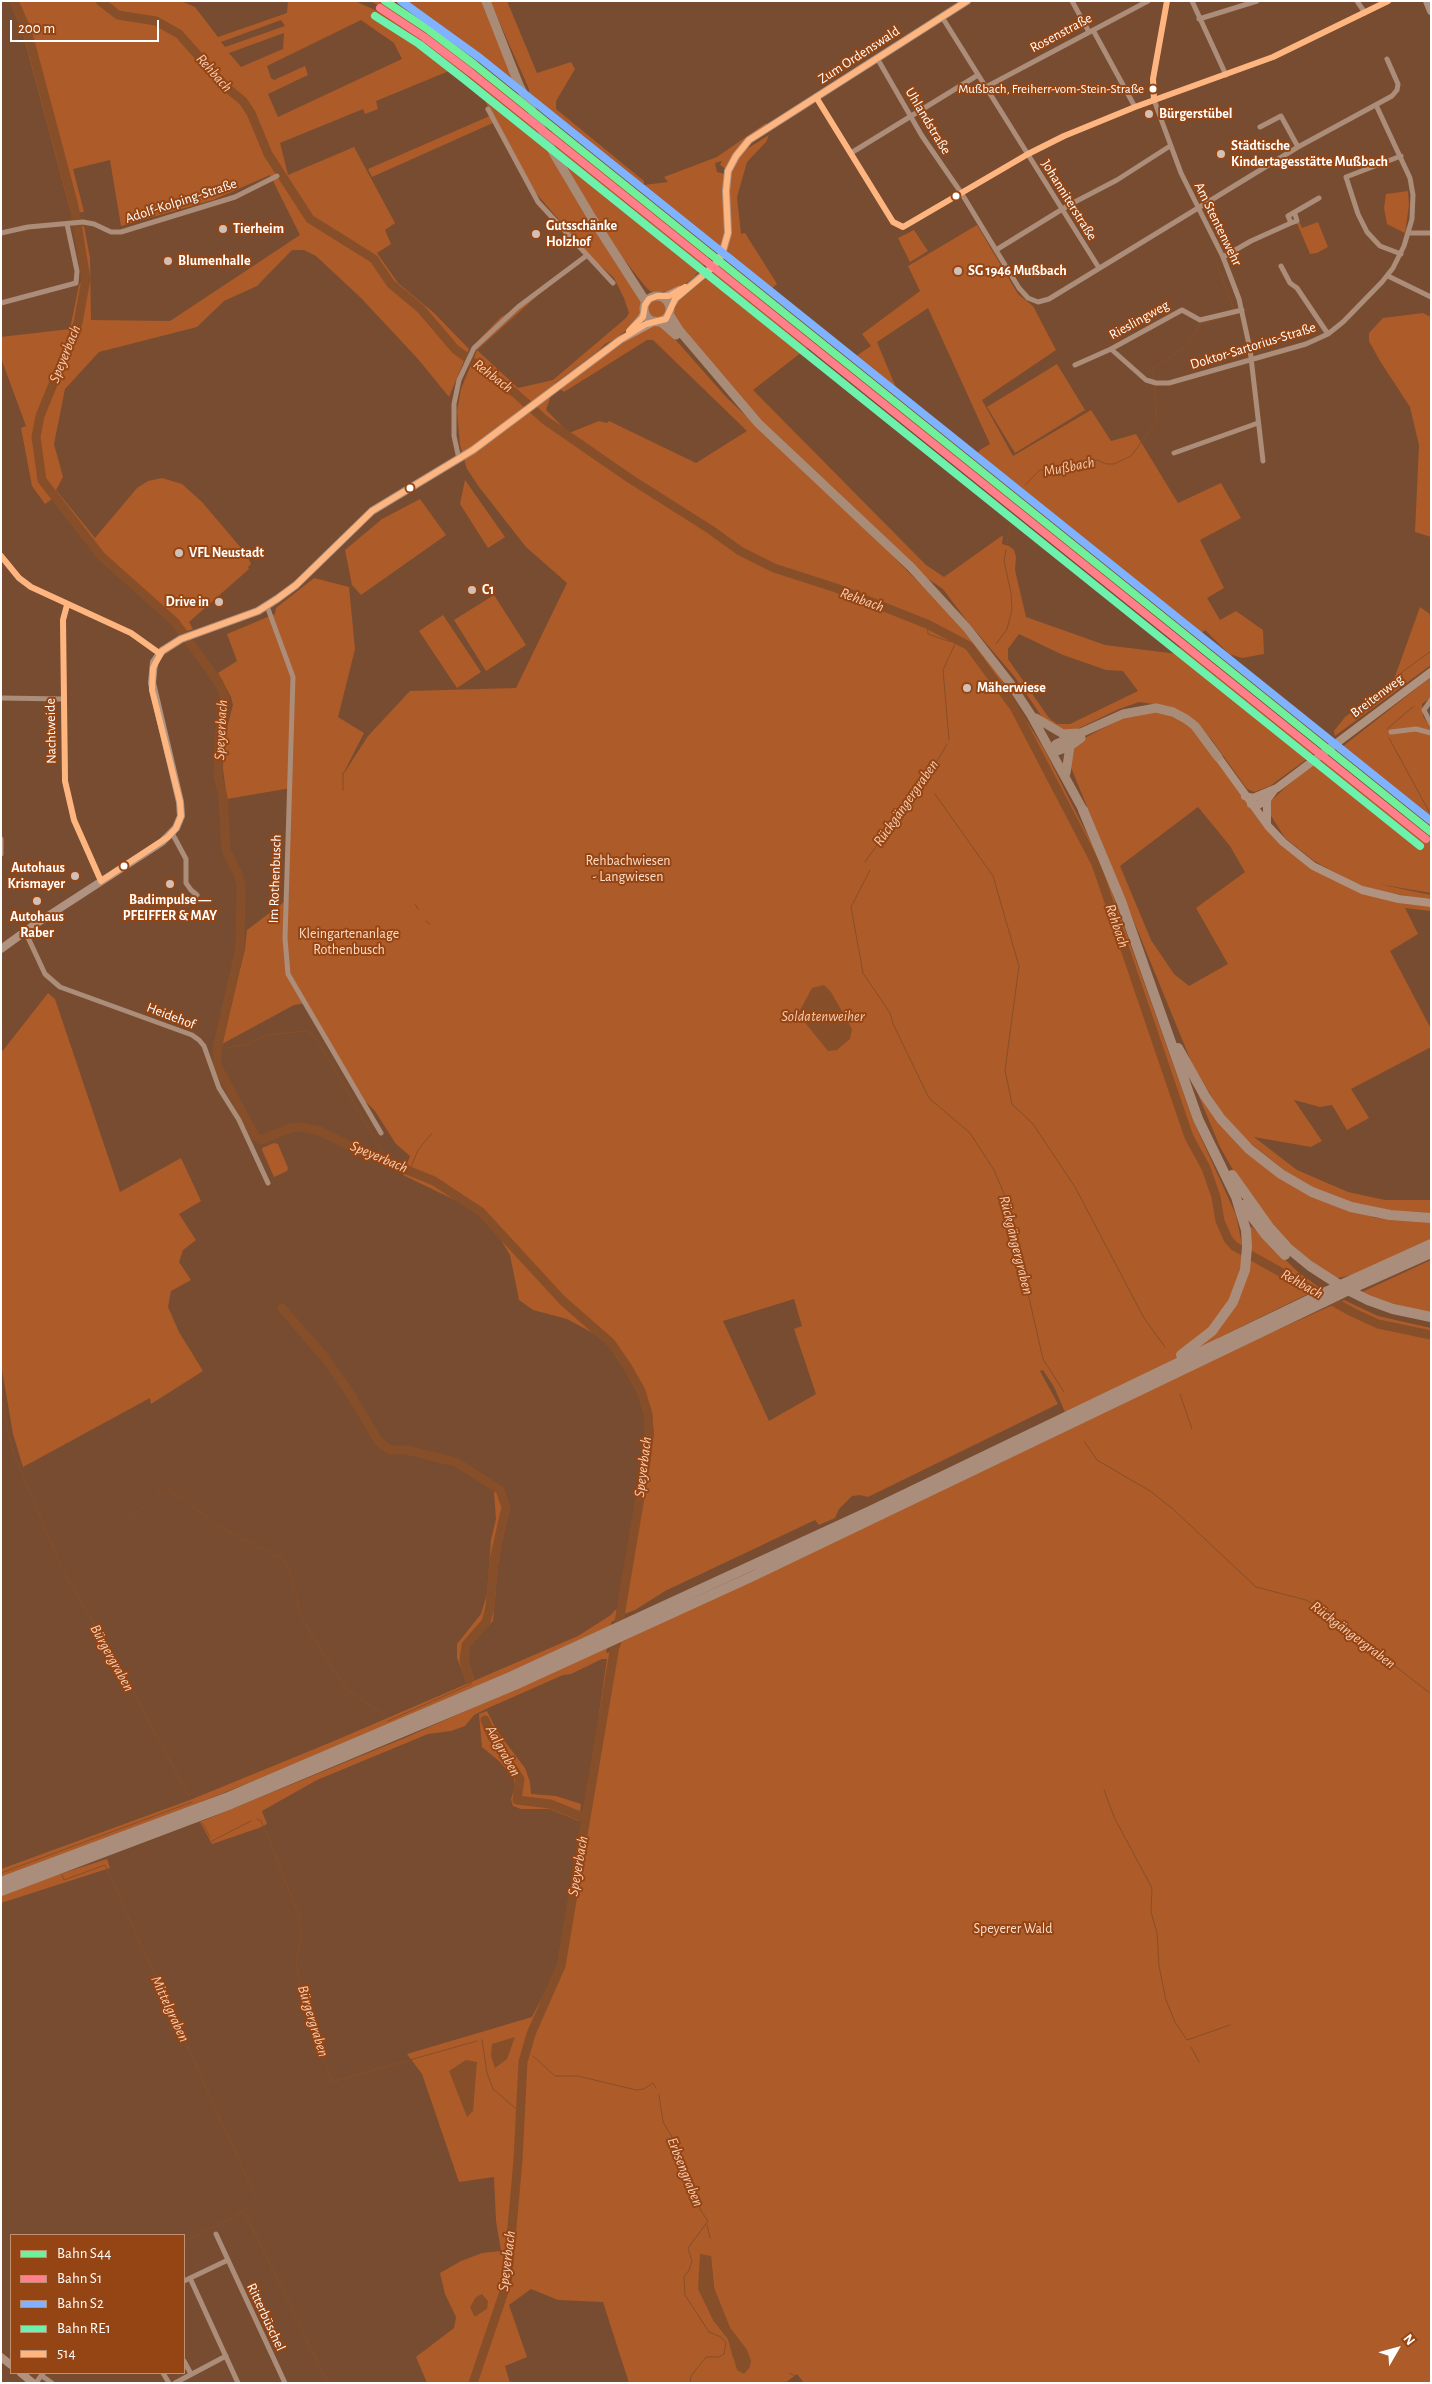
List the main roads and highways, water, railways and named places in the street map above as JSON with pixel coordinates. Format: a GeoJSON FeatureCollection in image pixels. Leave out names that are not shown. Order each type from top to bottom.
{"type":"FeatureCollection","features":[{"type":"Feature","properties":{"kind":"highway"},"geometry":{"type":"LineString","coordinates":[[1083,810],[1118,893],[1198,1119],[1233,1190],[1242,1213],[1247,1247],[1246,1261],[1237,1294],[1218,1324],[1192,1348],[1132,1390]]}},
{"type":"Feature","properties":{"kind":"highway"},"geometry":{"type":"LineString","coordinates":[[1136,943],[1199,1105],[1223,1158],[1243,1193],[1278,1238],[1310,1266],[1344,1288],[1380,1304],[1431,1317]]}},
{"type":"Feature","properties":{"kind":"highway"},"geometry":{"type":"LineString","coordinates":[[1178,1048],[1205,1096],[1221,1118],[1249,1149],[1281,1174],[1312,1192],[1351,1207],[1390,1216],[1431,1218]]}},
{"type":"Feature","properties":{"kind":"highway"},"geometry":{"type":"LineString","coordinates":[[1233,1190],[1270,1239],[1292,1261],[1317,1280],[1367,1306],[1399,1317],[1431,1324]]}},
{"type":"Feature","properties":{"kind":"highway"},"geometry":{"type":"LineString","coordinates":[[1349,1286],[1431,1244]]}},
{"type":"Feature","properties":{"kind":"highway"},"geometry":{"type":"LineString","coordinates":[[1151,1375],[1349,1286],[1431,1253]]}},
{"type":"Feature","properties":{"kind":"highway"},"geometry":{"type":"LineString","coordinates":[[1,1891],[231,1804],[373,1746],[610,1637],[1320,1299]]}},
{"type":"Feature","properties":{"kind":"highway"},"geometry":{"type":"LineString","coordinates":[[1,1882],[226,1798],[610,1637]]}},
{"type":"Feature","properties":{"kind":"main road"},"geometry":{"type":"LineString","coordinates":[[486,1],[509,61],[542,132],[578,196],[623,263],[650,299]]}},
{"type":"Feature","properties":{"kind":"main road"},"geometry":{"type":"LineString","coordinates":[[650,299],[664,297],[678,330],[741,405]]}},
{"type":"Feature","properties":{"kind":"main road"},"geometry":{"type":"LineString","coordinates":[[650,299],[645,312],[649,318],[669,328],[741,405],[941,599],[997,666],[1031,715],[1066,775],[1083,810]]}},
{"type":"Feature","properties":{"kind":"main road"},"geometry":{"type":"LineString","coordinates":[[657,321],[670,311]]}},
{"type":"Feature","properties":{"kind":"main road"},"geometry":{"type":"LineString","coordinates":[[1052,750],[1056,744],[1134,710],[1150,708],[1164,709],[1180,715],[1195,726],[1218,757]]}},
{"type":"Feature","properties":{"kind":"main road"},"geometry":{"type":"LineString","coordinates":[[1031,715],[1063,734],[1087,732]]}},
{"type":"Feature","properties":{"kind":"main road"},"geometry":{"type":"LineString","coordinates":[[1052,750],[1057,751],[1070,746],[1087,732]]}},
{"type":"Feature","properties":{"kind":"main road"},"geometry":{"type":"LineString","coordinates":[[1066,775],[1066,760],[1070,746]]}},
{"type":"Feature","properties":{"kind":"water","name":"Soldatenweiher"},"geometry":{"type":"Polygon","coordinates":[[[824,985],[831,992],[852,1029],[850,1039],[837,1050],[828,1051],[798,1014],[812,988],[824,985]]]}},
{"type":"Feature","properties":{"kind":"water"},"geometry":{"type":"Polygon","coordinates":[[[515,2037],[507,2059],[495,2068],[491,2056],[492,2044],[515,2037]]]}},
{"type":"Feature","properties":{"kind":"water"},"geometry":{"type":"Polygon","coordinates":[[[466,2060],[477,2062],[473,2111],[467,2117],[449,2071],[466,2060]]]}},
{"type":"Feature","properties":{"kind":"water"},"geometry":{"type":"Polygon","coordinates":[[[700,2254],[711,2256],[714,2288],[730,2328],[747,2350],[751,2361],[750,2367],[744,2374],[737,2370],[728,2339],[713,2320],[698,2289],[700,2254]]]}},
{"type":"Feature","properties":{"kind":"water"},"geometry":{"type":"Polygon","coordinates":[[[482,2294],[488,2301],[487,2309],[474,2316],[470,2307],[476,2297],[482,2294]]]}},
{"type":"Feature","properties":{"kind":"waterway","name":"Speyerbach"},"geometry":{"type":"LineString","coordinates":[[14,1],[27,30],[74,206],[86,279],[78,323],[40,416],[36,437],[42,480],[101,556],[175,622],[219,683],[225,699],[219,737],[218,777],[223,797],[226,850],[238,874],[241,886],[240,948],[217,1049],[217,1065],[255,1136],[261,1140],[291,1128],[301,1127],[320,1131],[356,1149],[434,1181],[481,1212],[562,1300],[611,1343],[641,1391],[648,1414],[649,1434],[646,1462],[561,1966],[531,2034],[523,2062],[518,2160],[507,2283],[473,2383]]}},
{"type":"Feature","properties":{"kind":"waterway","name":"Rehbach"},"geometry":{"type":"LineString","coordinates":[[100,1],[118,15],[156,21],[179,34],[226,87],[243,101],[251,113],[268,154],[310,219],[374,259],[391,284],[421,309],[455,349],[515,393],[545,420],[740,551],[774,568],[836,588],[927,624],[969,646],[1014,707],[1096,864],[1189,1137],[1206,1168],[1216,1197],[1220,1221],[1228,1239],[1234,1246],[1352,1312],[1378,1324],[1431,1335]]}},
{"type":"Feature","properties":{"kind":"waterway","name":"Mußbach"},"geometry":{"type":"LineString","coordinates":[[1216,261],[1234,310]]}},
{"type":"Feature","properties":{"kind":"waterway","name":"Mußbach"},"geometry":{"type":"LineString","coordinates":[[1154,381],[1153,371],[1155,367],[1188,345],[1199,325],[1235,314]]}},
{"type":"Feature","properties":{"kind":"waterway","name":"Mußbach"},"geometry":{"type":"LineString","coordinates":[[1025,485],[1040,470],[1067,470],[1076,466],[1085,466],[1097,460],[1106,464],[1114,464],[1131,456],[1157,421],[1154,385]]}},
{"type":"Feature","properties":{"kind":"waterway","name":"Mußbach"},"geometry":{"type":"LineString","coordinates":[[1007,544],[1012,512]]}},
{"type":"Feature","properties":{"kind":"waterway","name":"Mußbach"},"geometry":{"type":"LineString","coordinates":[[996,644],[1007,629],[1012,610],[1011,593],[1004,561],[1006,550]]}},
{"type":"Feature","properties":{"kind":"waterway","name":"Rückgängergraben"},"geometry":{"type":"LineString","coordinates":[[927,624],[928,634],[951,642]]}},
{"type":"Feature","properties":{"kind":"waterway","name":"Rückgängergraben"},"geometry":{"type":"LineString","coordinates":[[949,740],[943,670],[955,644]]}},
{"type":"Feature","properties":{"kind":"waterway"},"geometry":{"type":"LineString","coordinates":[[1401,676],[1402,672],[1431,651]]}},
{"type":"Feature","properties":{"kind":"waterway","name":"Mußbach"},"geometry":{"type":"LineString","coordinates":[[980,660],[984,657]]}},
{"type":"Feature","properties":{"kind":"waterway"},"geometry":{"type":"LineString","coordinates":[[1387,729],[1414,706]]}},
{"type":"Feature","properties":{"kind":"waterway"},"geometry":{"type":"LineString","coordinates":[[1389,738],[1431,815]]}},
{"type":"Feature","properties":{"kind":"waterway","name":"Rückgängergraben"},"geometry":{"type":"LineString","coordinates":[[865,862],[947,744]]}},
{"type":"Feature","properties":{"kind":"waterway"},"geometry":{"type":"LineString","coordinates":[[343,772],[343,790]]}},
{"type":"Feature","properties":{"kind":"waterway"},"geometry":{"type":"LineString","coordinates":[[935,794],[993,876],[1019,966],[1005,1070],[1012,1104],[1033,1124],[1075,1187],[1144,1318],[1165,1347]]}},
{"type":"Feature","properties":{"kind":"waterway","name":"Rückgängergraben"},"geometry":{"type":"LineString","coordinates":[[870,870],[851,907],[863,973],[890,1013],[893,1024],[929,1098],[970,1133],[994,1170],[1009,1206],[1013,1246],[1027,1289],[1043,1359],[1064,1392]]}},
{"type":"Feature","properties":{"kind":"waterway"},"geometry":{"type":"LineString","coordinates":[[415,904],[418,909]]}},
{"type":"Feature","properties":{"kind":"waterway"},"geometry":{"type":"LineString","coordinates":[[426,921],[430,924]]}},
{"type":"Feature","properties":{"kind":"waterway"},"geometry":{"type":"LineString","coordinates":[[219,1043],[225,1048],[249,1044],[267,1035],[307,1031],[312,1034],[388,1162]]}},
{"type":"Feature","properties":{"kind":"waterway"},"geometry":{"type":"LineString","coordinates":[[410,1169],[418,1150],[432,1133]]}},
{"type":"Feature","properties":{"kind":"waterway"},"geometry":{"type":"LineString","coordinates":[[282,1308],[326,1359],[351,1395],[379,1442],[390,1450],[406,1450],[456,1462],[500,1490],[506,1507],[494,1560],[490,1607],[486,1622],[466,1645],[464,1660],[469,1679]]}},
{"type":"Feature","properties":{"kind":"waterway"},"geometry":{"type":"LineString","coordinates":[[1180,1394],[1192,1429]]}},
{"type":"Feature","properties":{"kind":"waterway","name":"Bürgergraben"},"geometry":{"type":"LineString","coordinates":[[1,1396],[12,1449],[60,1564]]}},
{"type":"Feature","properties":{"kind":"waterway","name":"Rückgängergraben"},"geometry":{"type":"LineString","coordinates":[[1084,1441],[1097,1460],[1150,1491],[1173,1509],[1256,1587],[1306,1600],[1324,1611],[1431,1694]]}},
{"type":"Feature","properties":{"kind":"waterway"},"geometry":{"type":"LineString","coordinates":[[129,1520],[166,1487],[220,1527],[283,1559],[290,1570],[302,1619],[334,1670],[347,1689],[384,1715]]}},
{"type":"Feature","properties":{"kind":"waterway","name":"Bürgergraben"},"geometry":{"type":"LineString","coordinates":[[64,1572],[128,1682],[189,1796]]}},
{"type":"Feature","properties":{"kind":"waterway"},"geometry":{"type":"LineString","coordinates":[[388,1721],[471,1684]]}},
{"type":"Feature","properties":{"kind":"waterway","name":"Aalgraben"},"geometry":{"type":"LineString","coordinates":[[485,1720],[492,1737],[520,1779],[517,1800],[550,1804],[585,1818]]}},
{"type":"Feature","properties":{"kind":"waterway"},"geometry":{"type":"LineString","coordinates":[[1104,1790],[1114,1817],[1152,1888],[1151,1912],[1157,1933],[1159,1966],[1166,2000],[1175,2022],[1187,2040],[1230,2025]]}},
{"type":"Feature","properties":{"kind":"waterway"},"geometry":{"type":"LineString","coordinates":[[1,1873],[192,1802]]}},
{"type":"Feature","properties":{"kind":"waterway","name":"Bürgergraben"},"geometry":{"type":"LineString","coordinates":[[257,1819],[261,1821],[268,1836],[300,1919],[302,1937],[296,1961],[304,2000],[332,2082],[477,2041]]}},
{"type":"Feature","properties":{"kind":"waterway","name":"Bürgergraben"},"geometry":{"type":"LineString","coordinates":[[212,1841],[251,1821]]}},
{"type":"Feature","properties":{"kind":"waterway","name":"Bürgergraben"},"geometry":{"type":"LineString","coordinates":[[202,1823],[210,1837]]}},
{"type":"Feature","properties":{"kind":"waterway","name":"Mittelgraben"},"geometry":{"type":"LineString","coordinates":[[62,1875],[64,1880],[105,1865],[256,2198]]}},
{"type":"Feature","properties":{"kind":"waterway","name":"Bürgergraben"},"geometry":{"type":"LineString","coordinates":[[482,2040],[487,2073],[493,2089],[521,2113]]}},
{"type":"Feature","properties":{"kind":"waterway"},"geometry":{"type":"LineString","coordinates":[[1191,2047],[1199,2062]]}},
{"type":"Feature","properties":{"kind":"waterway","name":"Erbsengraben"},"geometry":{"type":"LineString","coordinates":[[533,2056],[555,2076],[578,2076],[636,2090],[644,2089],[653,2083],[656,2088]]}},
{"type":"Feature","properties":{"kind":"waterway","name":"Erbsengraben"},"geometry":{"type":"LineString","coordinates":[[659,2095],[663,2122],[675,2142],[681,2165],[701,2211],[708,2221],[688,2248],[692,2261],[684,2277],[685,2295],[709,2332],[721,2337],[726,2343],[724,2354],[719,2357],[706,2357],[691,2376],[690,2383]]}},
{"type":"Feature","properties":{"kind":"waterway","name":"Mittelgraben"},"geometry":{"type":"LineString","coordinates":[[253,2206],[244,2211],[328,2383]]}},
{"type":"Feature","properties":{"kind":"waterway"},"geometry":{"type":"LineString","coordinates":[[185,2241],[243,2212]]}},
{"type":"Feature","properties":{"kind":"waterway"},"geometry":{"type":"LineString","coordinates":[[707,2225],[710,2238]]}},
{"type":"Feature","properties":{"kind":"waterway"},"geometry":{"type":"LineString","coordinates":[[789,2373],[795,2376]]}},
{"type":"Feature","properties":{"kind":"waterway"},"geometry":{"type":"LineString","coordinates":[[797,2377],[802,2383]]}},
{"type":"Feature","properties":{"kind":"rail line","name":"S44"},"geometry":{"type":"LineString","coordinates":[[385,1],[429,30],[475,65],[1431,832]]}},
{"type":"Feature","properties":{"kind":"rail line","name":"S2"},"geometry":{"type":"LineString","coordinates":[[401,1],[480,58],[1431,821]]}},
{"type":"Feature","properties":{"kind":"rail line","name":"S1"},"geometry":{"type":"LineString","coordinates":[[380,8],[424,37],[470,72],[1426,839]]}},
{"type":"Feature","properties":{"kind":"rail line","name":"RE1"},"geometry":{"type":"LineString","coordinates":[[375,16],[419,44],[464,79],[1420,846]]}},
{"type":"Feature","properties":{"kind":"place","name":"Mußbach, Freiherr-vom-Stein-Straße"},"geometry":{"type":"Point","coordinates":[1153,89]}},
{"type":"Feature","properties":{"kind":"place","name":"Bürgerstübel"},"geometry":{"type":"Point","coordinates":[1149,114]}},
{"type":"Feature","properties":{"kind":"place","name":"Städtische Kindertagesstätte Mußbach"},"geometry":{"type":"Point","coordinates":[1221,154]}},
{"type":"Feature","properties":{"kind":"place","name":"Tierheim"},"geometry":{"type":"Point","coordinates":[223,229]}},
{"type":"Feature","properties":{"kind":"place","name":"Gutsschänke Holzhof"},"geometry":{"type":"Point","coordinates":[536,234]}},
{"type":"Feature","properties":{"kind":"place","name":"Blumenhalle"},"geometry":{"type":"Point","coordinates":[168,261]}},
{"type":"Feature","properties":{"kind":"place","name":"SG 1946 Mußbach"},"geometry":{"type":"Point","coordinates":[958,271]}},
{"type":"Feature","properties":{"kind":"place","name":"VFL Neustadt"},"geometry":{"type":"Point","coordinates":[179,553]}},
{"type":"Feature","properties":{"kind":"place","name":"C1"},"geometry":{"type":"Point","coordinates":[472,590]}},
{"type":"Feature","properties":{"kind":"place","name":"Drive in"},"geometry":{"type":"Point","coordinates":[219,602]}},
{"type":"Feature","properties":{"kind":"place","name":"Mäherwiese"},"geometry":{"type":"Point","coordinates":[967,688]}},
{"type":"Feature","properties":{"kind":"place","name":"Autohaus Krismayer"},"geometry":{"type":"Point","coordinates":[75,876]}},
{"type":"Feature","properties":{"kind":"place","name":"Badimpulse — PFEIFFER & MAY"},"geometry":{"type":"Point","coordinates":[170,884]}},
{"type":"Feature","properties":{"kind":"place","name":"Autohaus Raber"},"geometry":{"type":"Point","coordinates":[37,901]}},
{"type":"Feature","properties":{"kind":"park label","name":"Rehbachwiesen - Langwiesen"},"geometry":{"type":"Point","coordinates":[628,870]}},
{"type":"Feature","properties":{"kind":"park label","name":"Kleingartenanlage Rothenbusch"},"geometry":{"type":"Point","coordinates":[349,942]}},
{"type":"Feature","properties":{"kind":"park label","name":"Speyerer Wald"},"geometry":{"type":"Point","coordinates":[1013,1929]}}]}
